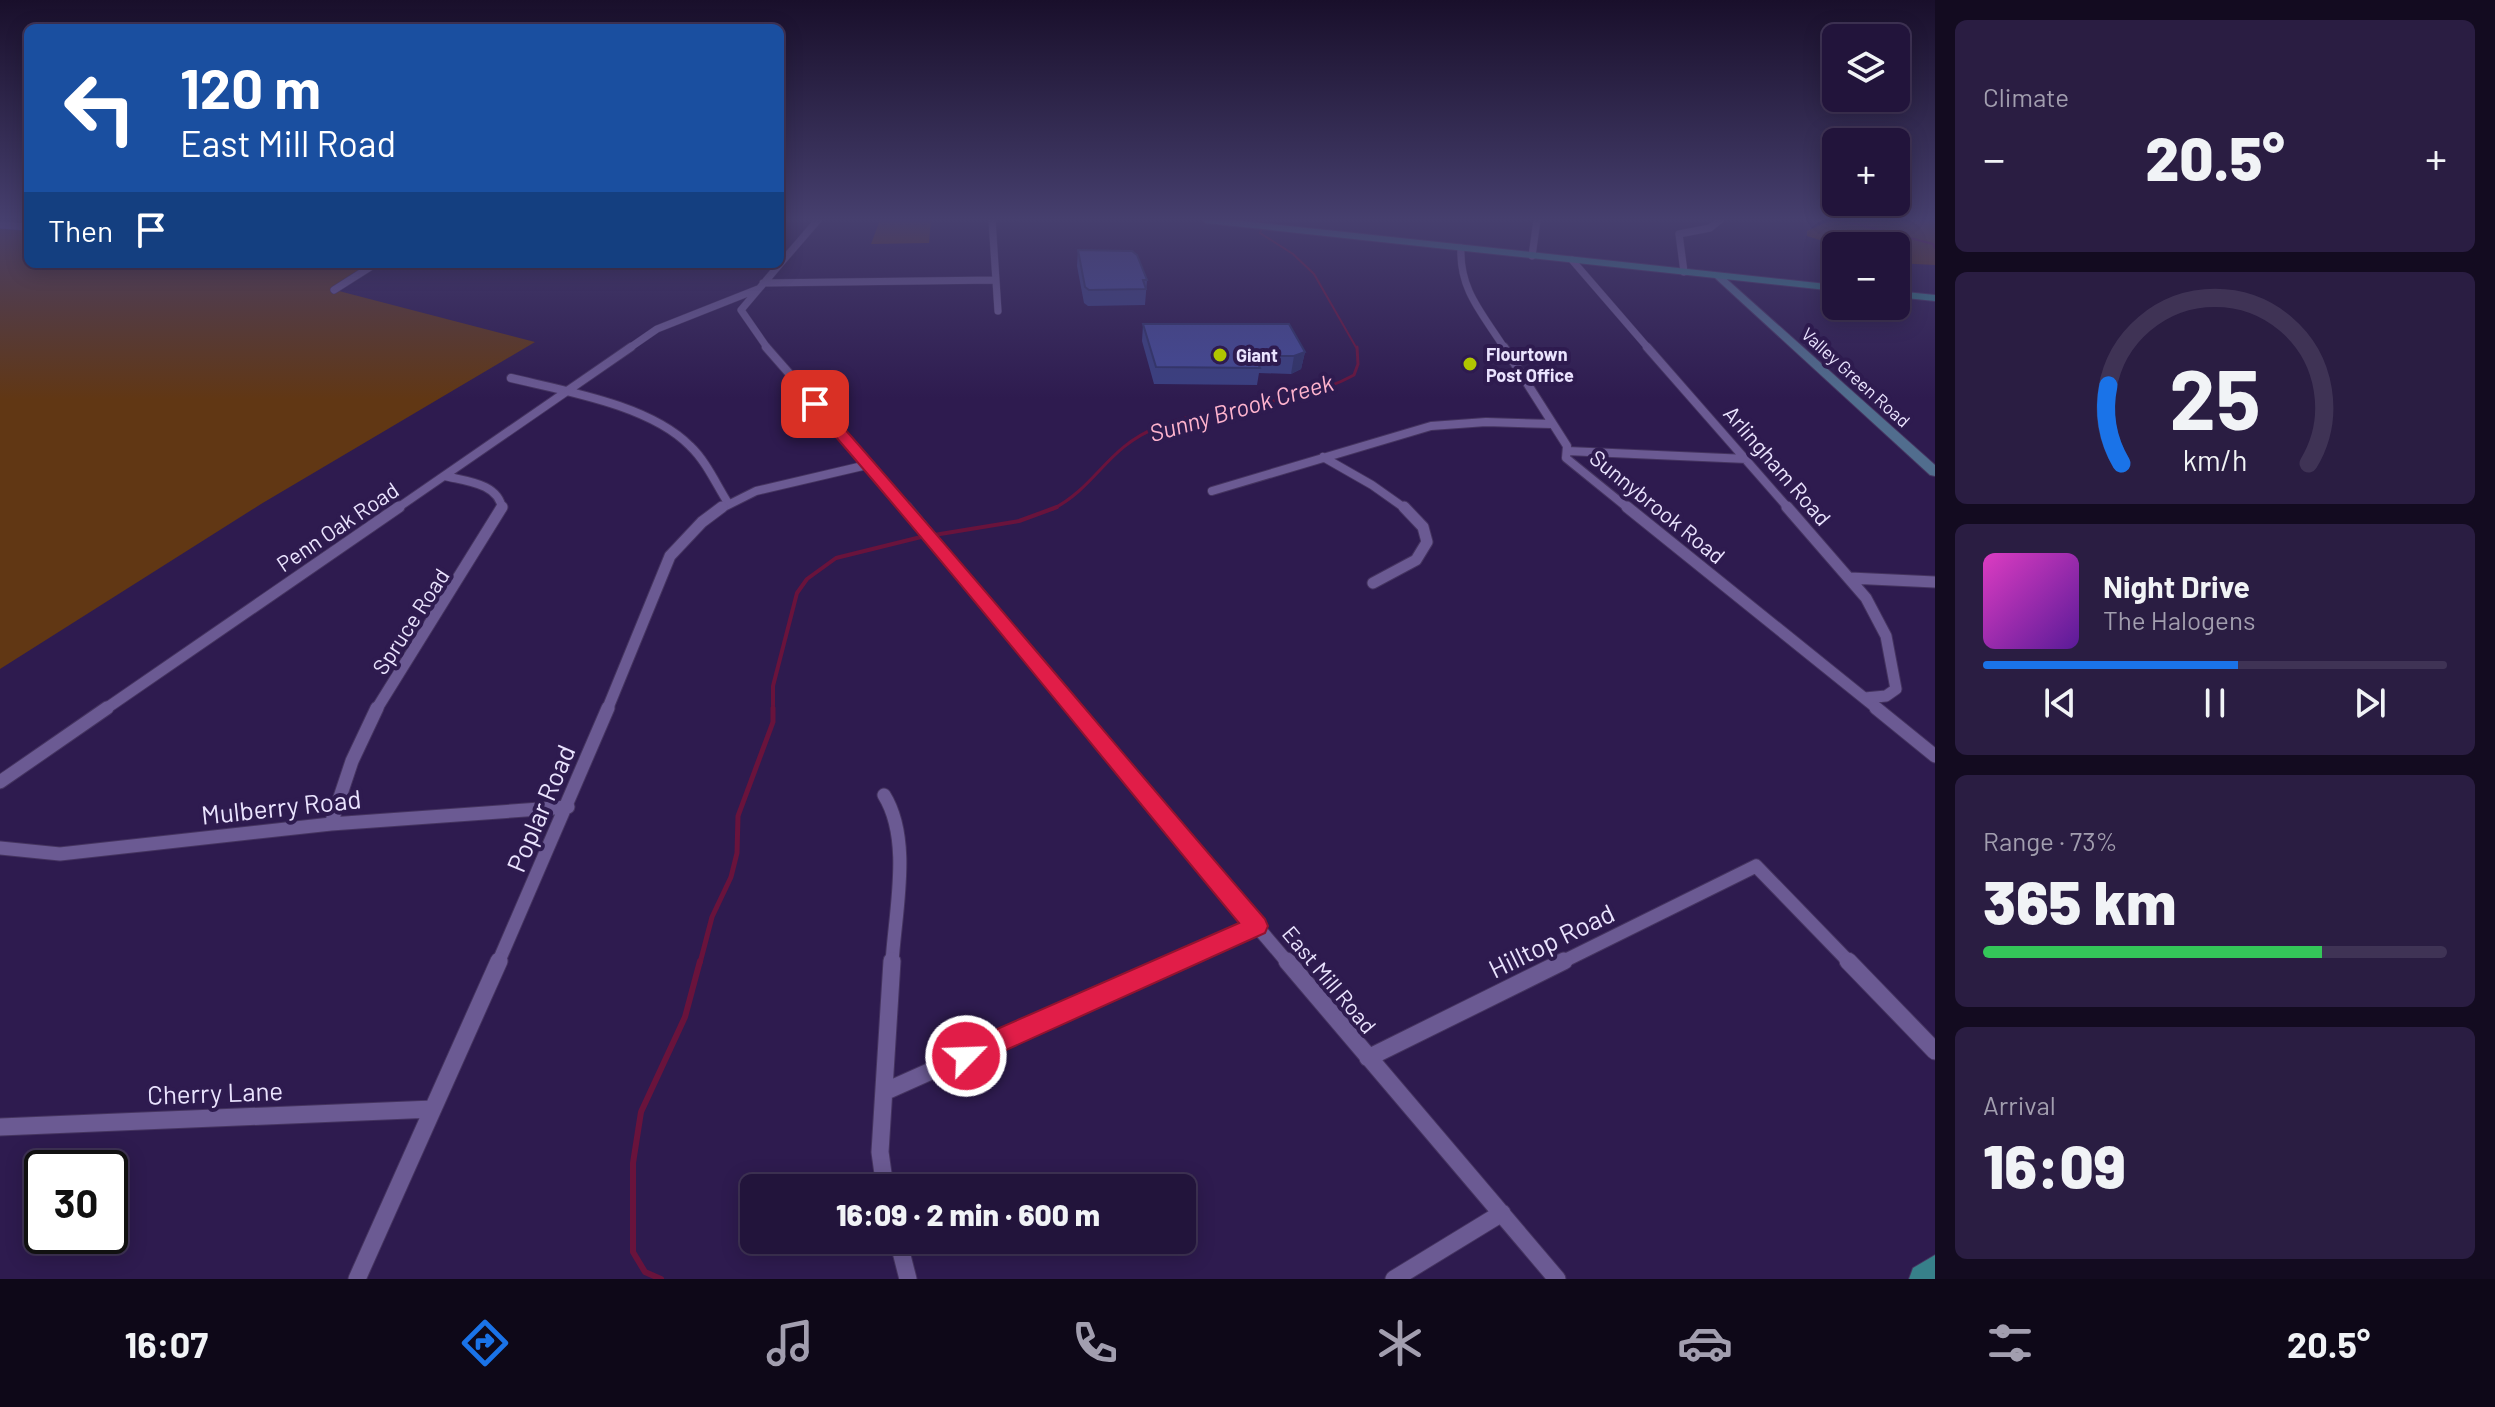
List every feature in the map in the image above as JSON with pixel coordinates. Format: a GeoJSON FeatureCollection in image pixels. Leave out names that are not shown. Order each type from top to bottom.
{"type":"FeatureCollection","features":[{"type":"Feature","properties":{"kind":"main road"},"geometry":{"type":"LineString","coordinates":[[1754,280],[1822,287]]}},
{"type":"Feature","properties":{"kind":"main road"},"geometry":{"type":"LineString","coordinates":[[1910,295],[1935,298]]}},
{"type":"Feature","properties":{"kind":"main road"},"geometry":{"type":"LineString","coordinates":[[1924,1279],[1935,1270]]}},
{"type":"Feature","properties":{"kind":"street"},"geometry":{"type":"LineString","coordinates":[[334,290],[350,280]]}},
{"type":"Feature","properties":{"kind":"street"},"geometry":{"type":"LineString","coordinates":[[743,306],[766,280]]}},
{"type":"Feature","properties":{"kind":"street"},"geometry":{"type":"LineString","coordinates":[[761,286],[996,280],[998,311]]}},
{"type":"Feature","properties":{"kind":"street","name":"Sunnybrook Road"},"geometry":{"type":"LineString","coordinates":[[1463,280],[1567,446],[1566,458],[1935,756]]}},
{"type":"Feature","properties":{"kind":"street","name":"Arlingham Road"},"geometry":{"type":"LineString","coordinates":[[1589,280],[1850,578],[1883,626],[1896,689],[1886,696],[1865,698]]}},
{"type":"Feature","properties":{"kind":"street","name":"Valley Green Road"},"geometry":{"type":"LineString","coordinates":[[1722,280],[1935,472]]}},
{"type":"Feature","properties":{"kind":"street","name":"Penn Oak Road"},"geometry":{"type":"LineString","coordinates":[[0,782],[657,329],[761,286]]}},
{"type":"Feature","properties":{"kind":"street","name":"Penn Oak Road"},"geometry":{"type":"LineString","coordinates":[[699,310],[721,305],[743,306]]}},
{"type":"Feature","properties":{"kind":"street","name":"East Mill Road"},"geometry":{"type":"LineString","coordinates":[[743,306],[744,318],[757,336],[938,544],[1035,665],[1557,1279]]}},
{"type":"Feature","properties":{"kind":"street"},"geometry":{"type":"LineString","coordinates":[[511,378],[569,392],[664,427],[690,444],[728,503]]}},
{"type":"Feature","properties":{"kind":"street"},"geometry":{"type":"LineString","coordinates":[[1212,491],[1431,426],[1486,422],[1552,424]]}},
{"type":"Feature","properties":{"kind":"street"},"geometry":{"type":"LineString","coordinates":[[1567,451],[1747,459]]}},
{"type":"Feature","properties":{"kind":"street"},"geometry":{"type":"LineString","coordinates":[[1323,457],[1408,508],[1424,527],[1427,546],[1420,558],[1373,583]]}},
{"type":"Feature","properties":{"kind":"street","name":"Poplar Road"},"geometry":{"type":"LineString","coordinates":[[357,1279],[568,807],[670,556],[689,534],[728,503],[756,491],[867,465]]}},
{"type":"Feature","properties":{"kind":"street","name":"Spruce Road"},"geometry":{"type":"LineString","coordinates":[[331,824],[352,761],[373,715],[502,511],[501,501],[492,491],[445,476]]}},
{"type":"Feature","properties":{"kind":"street"},"geometry":{"type":"LineString","coordinates":[[1850,578],[1935,582]]}},
{"type":"Feature","properties":{"kind":"street"},"geometry":{"type":"LineString","coordinates":[[883,1174],[880,1152],[900,839],[895,813],[884,795]]}},
{"type":"Feature","properties":{"kind":"street","name":"Mulberry Road"},"geometry":{"type":"LineString","coordinates":[[0,848],[60,854],[331,824],[568,807]]}},
{"type":"Feature","properties":{"kind":"street","name":"Hilltop Road"},"geometry":{"type":"LineString","coordinates":[[1368,1058],[1756,866],[1935,1051]]}},
{"type":"Feature","properties":{"kind":"street"},"geometry":{"type":"LineString","coordinates":[[884,1092],[1256,926]]}},
{"type":"Feature","properties":{"kind":"street","name":"Cherry Lane"},"geometry":{"type":"LineString","coordinates":[[0,1127],[433,1109]]}},
{"type":"Feature","properties":{"kind":"street"},"geometry":{"type":"LineString","coordinates":[[1394,1279],[1502,1213]]}},
{"type":"Feature","properties":{"kind":"street"},"geometry":{"type":"LineString","coordinates":[[902,1254],[908,1279]]}},
{"type":"Feature","properties":{"kind":"shaded area"},"geometry":{"type":"Polygon","coordinates":[[[0,280],[351,280],[335,290],[535,342],[261,504],[0,669],[0,280]]]}},
{"type":"Feature","properties":{"kind":"building"},"geometry":{"type":"Polygon","coordinates":[[[1084,280],[1147,280],[1143,280],[1146,289],[1089,290],[1084,280]]]}},
{"type":"Feature","properties":{"kind":"building"},"geometry":{"type":"Polygon","coordinates":[[[1143,324],[1289,324],[1305,352],[1294,356],[1255,356],[1260,368],[1156,367],[1143,324]]]}},
{"type":"Feature","properties":{"kind":"waterway","name":"Sunny Brook Creek"},"geometry":{"type":"LineString","coordinates":[[1317,280],[1357,349]]}},
{"type":"Feature","properties":{"kind":"waterway","name":"Sunny Brook Creek"},"geometry":{"type":"LineString","coordinates":[[1055,508],[1081,489],[1126,445],[1141,435],[1182,419],[1307,394],[1331,386],[1354,375],[1358,364],[1357,347]]}},
{"type":"Feature","properties":{"kind":"waterway","name":"Sunny Brook Creek"},"geometry":{"type":"LineString","coordinates":[[934,535],[1019,521],[1055,508]]}},
{"type":"Feature","properties":{"kind":"waterway","name":"Sunny Brook Creek"},"geometry":{"type":"LineString","coordinates":[[700,963],[712,917],[731,877],[737,853],[738,816],[773,722],[773,686],[797,593],[807,579],[836,558],[925,536]]}},
{"type":"Feature","properties":{"kind":"waterway","name":"Sunny Brook Creek"},"geometry":{"type":"LineString","coordinates":[[661,1279],[645,1272],[633,1252],[633,1163],[641,1112],[685,1017],[700,961]]}},
{"type":"Feature","properties":{"kind":"place","name":"Giant"},"geometry":{"type":"Point","coordinates":[1220,355]}},
{"type":"Feature","properties":{"kind":"place","name":"Flourtown Post Office"},"geometry":{"type":"Point","coordinates":[1470,364]}},
{"type":"Feature","properties":{"kind":"route"},"geometry":{"type":"LineString","coordinates":[[815,404],[938,544],[1035,665],[1256,926],[966,1056]]}}]}
